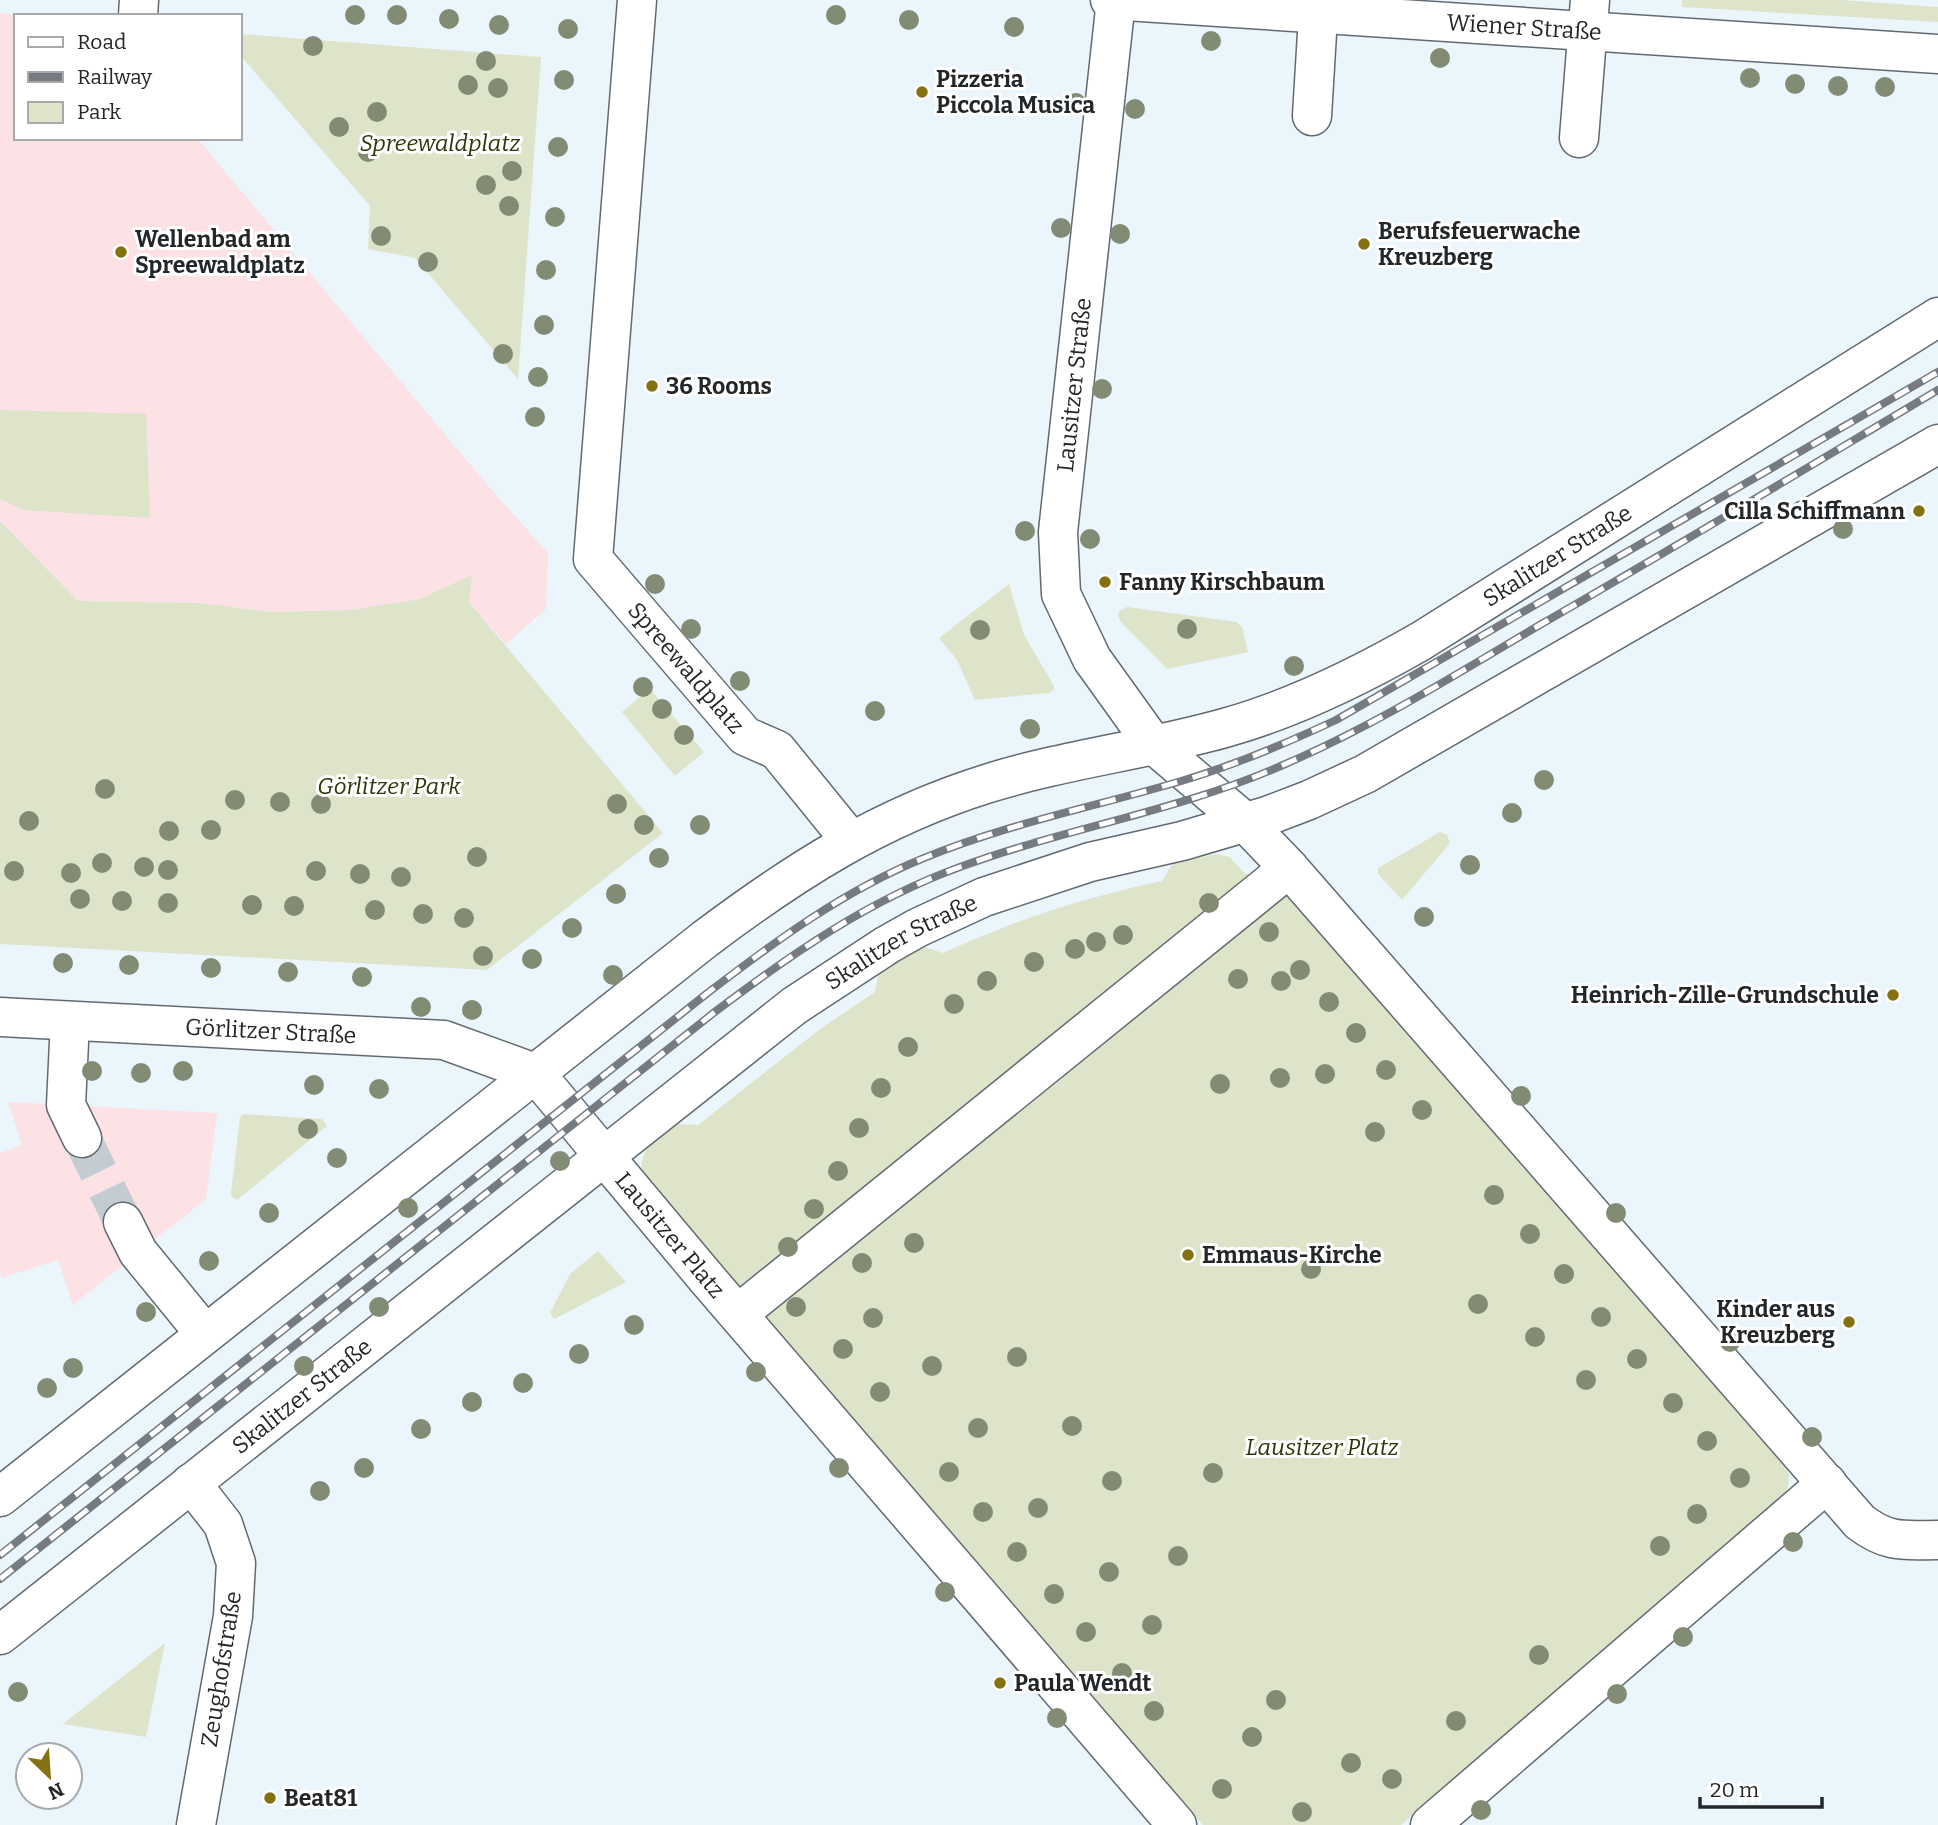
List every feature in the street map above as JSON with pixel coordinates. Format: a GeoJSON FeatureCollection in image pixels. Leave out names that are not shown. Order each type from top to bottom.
{"type":"FeatureCollection","features":[{"type":"Feature","properties":{"kind":"street","name":"Spreewaldplatz"},"geometry":{"type":"LineString","coordinates":[[638,0],[593,559],[745,736],[777,750],[851,841]]}},
{"type":"Feature","properties":{"kind":"street","name":"Wiener Straße"},"geometry":{"type":"LineString","coordinates":[[1110,0],[1588,15],[1938,54]]}},
{"type":"Feature","properties":{"kind":"street","name":"Lausitzer Straße"},"geometry":{"type":"LineString","coordinates":[[1116,0],[1058,532],[1059,556],[1061,594],[1092,659],[1153,744]]}},
{"type":"Feature","properties":{"kind":"street"},"geometry":{"type":"LineString","coordinates":[[1312,116],[1319,7]]}},
{"type":"Feature","properties":{"kind":"street"},"geometry":{"type":"LineString","coordinates":[[1579,138],[1588,15]]}},
{"type":"Feature","properties":{"kind":"street","name":"Skalitzer Straße"},"geometry":{"type":"LineString","coordinates":[[0,1497],[535,1073],[753,903],[814,861],[909,814],[986,784],[1052,766],[1228,727],[1265,715],[1341,683],[1395,656],[1938,317]]}},
{"type":"Feature","properties":{"kind":"street","name":"Skalitzer Straße"},"geometry":{"type":"LineString","coordinates":[[0,1634],[793,1006],[867,957],[917,928],[984,897],[1090,862],[1182,841],[1245,822],[1309,800],[1365,774],[1938,444]]}},
{"type":"Feature","properties":{"kind":"street"},"geometry":{"type":"LineString","coordinates":[[1153,744],[1245,822],[1289,868],[1860,1522],[1877,1535],[1902,1540],[1938,1541]]}},
{"type":"Feature","properties":{"kind":"street","name":"Lausitzer Platz"},"geometry":{"type":"LineString","coordinates":[[738,1314],[1289,868]]}},
{"type":"Feature","properties":{"kind":"street","name":"Görlitzer Straße"},"geometry":{"type":"LineString","coordinates":[[0,1017],[444,1040],[535,1073]]}},
{"type":"Feature","properties":{"kind":"street"},"geometry":{"type":"LineString","coordinates":[[69,1021],[66,1105],[82,1138]]}},
{"type":"Feature","properties":{"kind":"street"},"geometry":{"type":"LineString","coordinates":[[535,1073],[604,1156]]}},
{"type":"Feature","properties":{"kind":"street","name":"Lausitzer Platz"},"geometry":{"type":"LineString","coordinates":[[604,1156],[1177,1825]]}},
{"type":"Feature","properties":{"kind":"street"},"geometry":{"type":"LineString","coordinates":[[123,1222],[138,1252],[205,1334]]}},
{"type":"Feature","properties":{"kind":"street","name":"Zeughofstraße"},"geometry":{"type":"LineString","coordinates":[[191,1483],[223,1524],[236,1563],[233,1616],[196,1825]]}},
{"type":"Feature","properties":{"kind":"street"},"geometry":{"type":"LineString","coordinates":[[1430,1825],[1827,1483]]}},
{"type":"Feature","properties":{"kind":"shaded area"},"geometry":{"type":"Polygon","coordinates":[[[0,13],[14,15],[14,140],[199,140],[489,487],[548,553],[546,609],[506,644],[469,602],[471,576],[420,599],[351,610],[272,612],[197,603],[78,601],[0,521],[0,13]]]}},
{"type":"Feature","properties":{"kind":"shaded area"},"geometry":{"type":"Polygon","coordinates":[[[8,1102],[217,1113],[206,1199],[73,1305],[58,1260],[2,1278],[0,1153],[22,1145],[8,1102]]]}},
{"type":"Feature","properties":{"kind":"green space"},"geometry":{"type":"Polygon","coordinates":[[[1682,0],[1841,0],[1938,7],[1938,22],[1682,7],[1682,0]]]}},
{"type":"Feature","properties":{"kind":"green space","name":"Spreewaldplatz"},"geometry":{"type":"Polygon","coordinates":[[[242,34],[541,57],[518,379],[415,258],[368,249],[370,206],[242,57],[242,34]]]}},
{"type":"Feature","properties":{"kind":"green space"},"geometry":{"type":"Polygon","coordinates":[[[0,410],[146,414],[150,518],[23,510],[0,499],[0,410]]]}},
{"type":"Feature","properties":{"kind":"green space","name":"Görlitzer Park"},"geometry":{"type":"Polygon","coordinates":[[[0,521],[78,601],[198,603],[272,612],[351,610],[420,599],[472,575],[469,602],[663,833],[487,970],[0,944],[0,521]]]}},
{"type":"Feature","properties":{"kind":"green space"},"geometry":{"type":"Polygon","coordinates":[[[1009,584],[1024,635],[1054,686],[1053,690],[1049,693],[975,700],[957,660],[939,638],[1009,584]]]}},
{"type":"Feature","properties":{"kind":"green space"},"geometry":{"type":"Polygon","coordinates":[[[1127,607],[1237,622],[1242,627],[1248,652],[1167,669],[1121,622],[1119,611],[1127,607]]]}},
{"type":"Feature","properties":{"kind":"green space"},"geometry":{"type":"Polygon","coordinates":[[[650,689],[704,752],[675,776],[622,712],[650,689]]]}},
{"type":"Feature","properties":{"kind":"green space"},"geometry":{"type":"Polygon","coordinates":[[[1440,832],[1447,835],[1450,843],[1402,900],[1378,874],[1378,868],[1440,832]]]}},
{"type":"Feature","properties":{"kind":"green space","name":"Lausitzer Platz"},"geometry":{"type":"Polygon","coordinates":[[[1217,854],[1230,857],[1243,872],[1290,895],[1742,1416],[1745,1414],[1771,1442],[1779,1452],[1789,1475],[1788,1487],[1782,1499],[1772,1509],[1736,1539],[1733,1537],[1572,1676],[1573,1682],[1513,1728],[1401,1825],[1203,1825],[1093,1698],[1090,1699],[642,1175],[643,1157],[650,1144],[676,1124],[698,1125],[820,1029],[875,992],[879,971],[924,947],[943,953],[996,930],[1051,911],[1162,881],[1173,863],[1217,854]]]}},
{"type":"Feature","properties":{"kind":"green space"},"geometry":{"type":"Polygon","coordinates":[[[243,1114],[322,1119],[327,1126],[237,1200],[231,1193],[240,1118],[243,1114]]]}},
{"type":"Feature","properties":{"kind":"green space"},"geometry":{"type":"Polygon","coordinates":[[[598,1251],[626,1282],[554,1319],[550,1313],[570,1274],[598,1251]]]}},
{"type":"Feature","properties":{"kind":"green space"},"geometry":{"type":"Polygon","coordinates":[[[165,1643],[146,1737],[63,1724],[165,1643]]]}},
{"type":"Feature","properties":{"kind":"tunnel"},"geometry":{"type":"LineString","coordinates":[[82,1138],[123,1222]]}},
{"type":"Feature","properties":{"kind":"railway"},"geometry":{"type":"LineString","coordinates":[[0,1555],[705,995],[783,937],[837,902],[894,871],[955,846],[1198,776],[1258,754],[1336,720],[1938,372]]}},
{"type":"Feature","properties":{"kind":"railway"},"geometry":{"type":"LineString","coordinates":[[0,1579],[716,1011],[833,930],[894,895],[960,867],[1000,853],[1204,795],[1316,750],[1444,681],[1938,390]]}},
{"type":"Feature","properties":{"kind":"place","name":"Pizzeria Piccola Musica"},"geometry":{"type":"Point","coordinates":[922,92]}},
{"type":"Feature","properties":{"kind":"place","name":"Berufsfeuerwache Kreuzberg"},"geometry":{"type":"Point","coordinates":[1364,244]}},
{"type":"Feature","properties":{"kind":"place","name":"Wellenbad am Spreewaldplatz"},"geometry":{"type":"Point","coordinates":[121,252]}},
{"type":"Feature","properties":{"kind":"place","name":"36 Rooms"},"geometry":{"type":"Point","coordinates":[652,386]}},
{"type":"Feature","properties":{"kind":"place","name":"Cilla Schiffmann"},"geometry":{"type":"Point","coordinates":[1919,511]}},
{"type":"Feature","properties":{"kind":"place","name":"Fanny Kirschbaum"},"geometry":{"type":"Point","coordinates":[1105,582]}},
{"type":"Feature","properties":{"kind":"place","name":"Heinrich-Zille-Grundschule"},"geometry":{"type":"Point","coordinates":[1893,995]}},
{"type":"Feature","properties":{"kind":"place","name":"Emmaus-Kirche"},"geometry":{"type":"Point","coordinates":[1188,1255]}},
{"type":"Feature","properties":{"kind":"place","name":"Kinder aus Kreuzberg"},"geometry":{"type":"Point","coordinates":[1849,1322]}},
{"type":"Feature","properties":{"kind":"place","name":"Paula Wendt"},"geometry":{"type":"Point","coordinates":[1000,1683]}},
{"type":"Feature","properties":{"kind":"place","name":"Beat81"},"geometry":{"type":"Point","coordinates":[270,1798]}}]}
